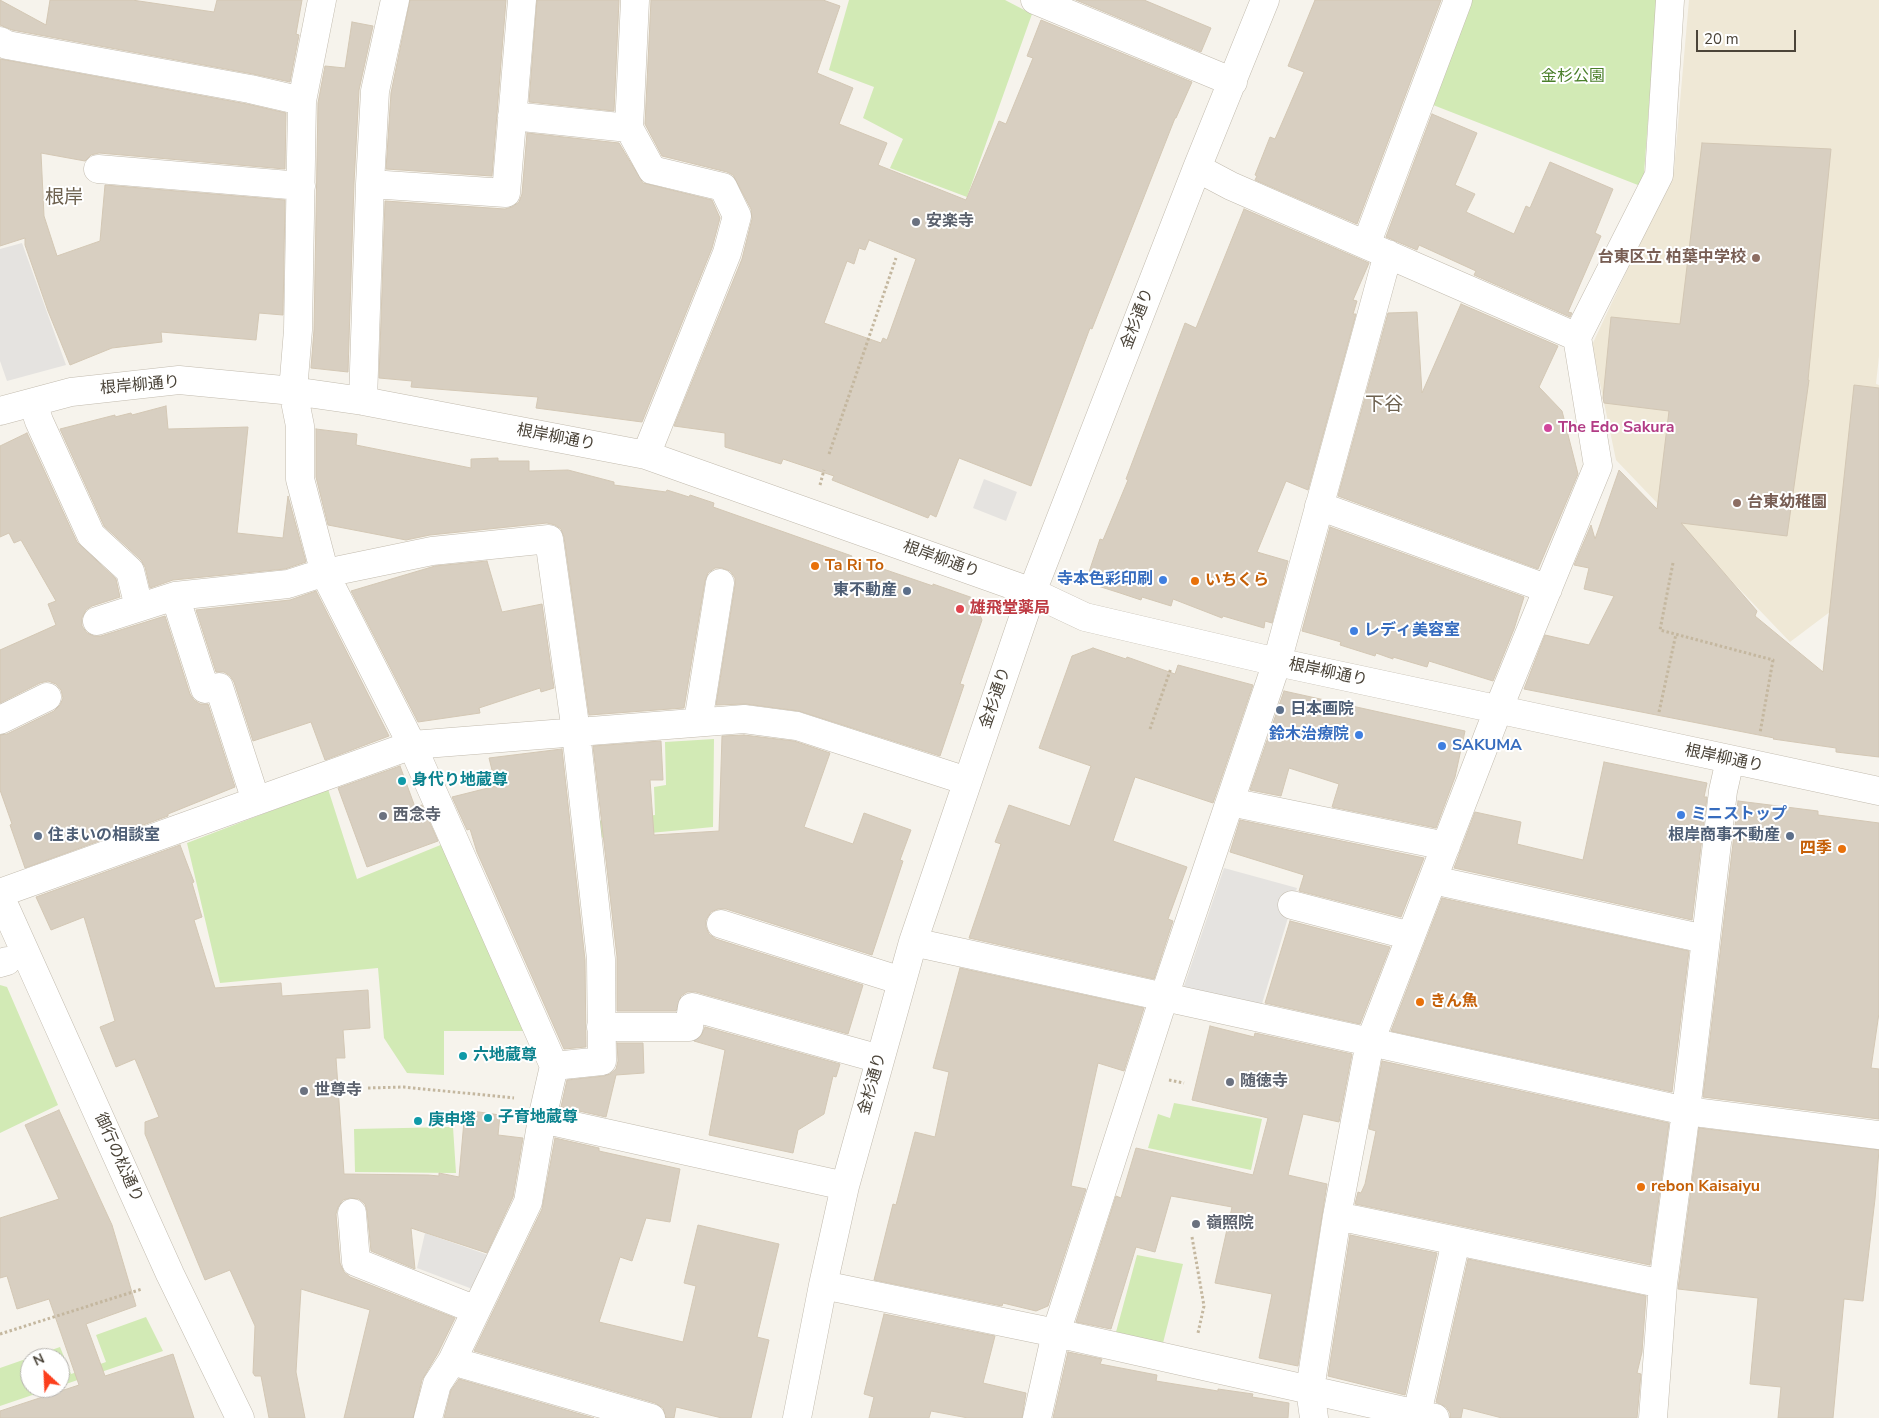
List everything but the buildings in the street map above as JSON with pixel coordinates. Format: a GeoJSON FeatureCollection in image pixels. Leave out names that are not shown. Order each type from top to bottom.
{"type":"FeatureCollection","features":[{"type":"Feature","properties":{"kind":"street"},"geometry":{"type":"LineString","coordinates":[[322,0],[302,101],[298,330],[293,391],[300,426],[300,479],[325,574],[412,745],[554,1066],[544,1110],[528,1202],[452,1361],[437,1384],[428,1418]]}},
{"type":"Feature","properties":{"kind":"street"},"geometry":{"type":"LineString","coordinates":[[363,401],[375,91],[395,0]]}},
{"type":"Feature","properties":{"kind":"street"},"geometry":{"type":"LineString","coordinates":[[370,184],[506,193],[522,0]]}},
{"type":"Feature","properties":{"kind":"street"},"geometry":{"type":"LineString","coordinates":[[635,0],[629,128],[652,170],[723,187],[737,216],[727,253],[646,455]]}},
{"type":"Feature","properties":{"kind":"street"},"geometry":{"type":"LineString","coordinates":[[1035,0],[1232,82]]}},
{"type":"Feature","properties":{"kind":"street","name":"金杉通り"},"geometry":{"type":"LineString","coordinates":[[797,1418],[845,1186],[913,942],[1032,592],[1197,168],[1265,0]]}},
{"type":"Feature","properties":{"kind":"street"},"geometry":{"type":"LineString","coordinates":[[1037,1418],[1056,1333],[1164,997],[1277,662],[1319,506],[1377,249],[1458,0]]}},
{"type":"Feature","properties":{"kind":"street"},"geometry":{"type":"LineString","coordinates":[[1314,1418],[1310,1389],[1337,1216],[1370,1042],[1498,710],[1598,466],[1577,337],[1659,176],[1670,0]]}},
{"type":"Feature","properties":{"kind":"street"},"geometry":{"type":"LineString","coordinates":[[0,41],[7,45],[302,101]]}},
{"type":"Feature","properties":{"kind":"street"},"geometry":{"type":"LineString","coordinates":[[512,116],[629,128]]}},
{"type":"Feature","properties":{"kind":"street"},"geometry":{"type":"LineString","coordinates":[[1197,168],[1231,186],[1577,337]]}},
{"type":"Feature","properties":{"kind":"street"},"geometry":{"type":"LineString","coordinates":[[98,169],[301,186]]}},
{"type":"Feature","properties":{"kind":"street","name":"根岸柳通り"},"geometry":{"type":"LineString","coordinates":[[2,405],[33,403],[71,392],[179,380],[293,391],[363,401],[646,455],[1032,592],[1085,617],[1277,662],[1879,791]]}},
{"type":"Feature","properties":{"kind":"street"},"geometry":{"type":"LineString","coordinates":[[33,403],[39,421],[91,535],[130,571],[139,607]]}},
{"type":"Feature","properties":{"kind":"street"},"geometry":{"type":"LineString","coordinates":[[1319,506],[1548,589]]}},
{"type":"Feature","properties":{"kind":"street"},"geometry":{"type":"LineString","coordinates":[[97,621],[175,596],[288,584],[432,551],[549,539],[576,732],[601,959],[602,1027],[602,1061],[554,1066]]}},
{"type":"Feature","properties":{"kind":"street"},"geometry":{"type":"LineString","coordinates":[[698,722],[720,583]]}},
{"type":"Feature","properties":{"kind":"street"},"geometry":{"type":"LineString","coordinates":[[175,596],[204,689],[219,687],[256,801]]}},
{"type":"Feature","properties":{"kind":"street"},"geometry":{"type":"LineString","coordinates":[[0,720],[47,698]]}},
{"type":"Feature","properties":{"kind":"street"},"geometry":{"type":"LineString","coordinates":[[0,895],[412,745],[744,719],[797,726],[967,781]]}},
{"type":"Feature","properties":{"kind":"street"},"geometry":{"type":"LineString","coordinates":[[1653,1418],[1663,1284],[1686,1110],[1723,791],[1730,760]]}},
{"type":"Feature","properties":{"kind":"street"},"geometry":{"type":"LineString","coordinates":[[1230,802],[1446,846]]}},
{"type":"Feature","properties":{"kind":"street"},"geometry":{"type":"LineString","coordinates":[[1433,880],[1705,938]]}},
{"type":"Feature","properties":{"kind":"street","name":"御行の松通り"},"geometry":{"type":"LineString","coordinates":[[0,895],[170,1274],[240,1418]]}},
{"type":"Feature","properties":{"kind":"street"},"geometry":{"type":"LineString","coordinates":[[1292,905],[1411,936]]}},
{"type":"Feature","properties":{"kind":"street"},"geometry":{"type":"LineString","coordinates":[[721,924],[902,981]]}},
{"type":"Feature","properties":{"kind":"street"},"geometry":{"type":"LineString","coordinates":[[913,942],[1686,1110],[1879,1135]]}},
{"type":"Feature","properties":{"kind":"street"},"geometry":{"type":"LineString","coordinates":[[602,1027],[688,1027],[692,1007],[880,1059]]}},
{"type":"Feature","properties":{"kind":"street"},"geometry":{"type":"LineString","coordinates":[[544,1110],[845,1186]]}},
{"type":"Feature","properties":{"kind":"street"},"geometry":{"type":"LineString","coordinates":[[352,1212],[356,1262],[476,1310]]}},
{"type":"Feature","properties":{"kind":"street"},"geometry":{"type":"LineString","coordinates":[[1337,1216],[1663,1284]]}},
{"type":"Feature","properties":{"kind":"street"},"geometry":{"type":"LineString","coordinates":[[823,1285],[1056,1333],[1426,1416],[1456,1241]]}},
{"type":"Feature","properties":{"kind":"street"},"geometry":{"type":"LineString","coordinates":[[452,1361],[651,1418]]}},
{"type":"Feature","properties":{"kind":"path"},"geometry":{"type":"LineString","coordinates":[[829,454],[896,258]]}},
{"type":"Feature","properties":{"kind":"path"},"geometry":{"type":"LineString","coordinates":[[1673,563],[1660,630],[1773,660],[1758,742]]}},
{"type":"Feature","properties":{"kind":"path"},"geometry":{"type":"LineString","coordinates":[[1657,722],[1676,634]]}},
{"type":"Feature","properties":{"kind":"path"},"geometry":{"type":"LineString","coordinates":[[1150,729],[1171,667]]}},
{"type":"Feature","properties":{"kind":"path"},"geometry":{"type":"LineString","coordinates":[[368,1088],[404,1087],[544,1110]]}},
{"type":"Feature","properties":{"kind":"path"},"geometry":{"type":"LineString","coordinates":[[1191,1363],[1204,1306],[1192,1237]]}},
{"type":"Feature","properties":{"kind":"path"},"geometry":{"type":"LineString","coordinates":[[0,1334],[150,1286]]}},
{"type":"Feature","properties":{"kind":"shaded area","name":"台東区立 柏葉中学校"},"geometry":{"type":"Polygon","coordinates":[[[1689,0],[1879,0],[1879,356],[1876,384],[1879,385],[1879,575],[1790,642],[1616,460],[1592,345],[1674,170],[1689,0]]]}},
{"type":"Feature","properties":{"kind":"shaded area"},"geometry":{"type":"Polygon","coordinates":[[[22,243],[66,365],[7,381],[0,361],[0,249],[22,243]]]}},
{"type":"Feature","properties":{"kind":"shaded area"},"geometry":{"type":"Polygon","coordinates":[[[984,479],[1017,492],[1006,521],[973,508],[984,479]]]}},
{"type":"Feature","properties":{"kind":"shaded area"},"geometry":{"type":"Polygon","coordinates":[[[1224,868],[1297,888],[1261,1007],[1182,992],[1224,868]]]}},
{"type":"Feature","properties":{"kind":"shaded area"},"geometry":{"type":"Polygon","coordinates":[[[425,1233],[488,1255],[475,1290],[417,1268],[425,1233]]]}},
{"type":"Feature","properties":{"kind":"green space"},"geometry":{"type":"Polygon","coordinates":[[[849,0],[1005,0],[1032,14],[967,197],[890,168],[903,139],[863,118],[874,87],[829,70],[849,0]]]}},
{"type":"Feature","properties":{"kind":"green space","name":"金杉公園"},"geometry":{"type":"Polygon","coordinates":[[[1466,0],[1657,0],[1643,187],[1428,103],[1466,0]]]}},
{"type":"Feature","properties":{"kind":"green space"},"geometry":{"type":"Polygon","coordinates":[[[714,739],[713,827],[598,838],[596,821],[655,815],[654,787],[666,785],[665,742],[714,739]]]}},
{"type":"Feature","properties":{"kind":"green space"},"geometry":{"type":"Polygon","coordinates":[[[328,789],[357,879],[443,844],[525,1031],[444,1031],[444,1075],[407,1073],[384,1038],[378,968],[220,983],[187,843],[328,789]]]}},
{"type":"Feature","properties":{"kind":"green space"},"geometry":{"type":"Polygon","coordinates":[[[0,985],[7,987],[58,1105],[0,1133],[0,985]]]}},
{"type":"Feature","properties":{"kind":"green space"},"geometry":{"type":"Polygon","coordinates":[[[1174,1103],[1262,1119],[1251,1170],[1148,1148],[1158,1114],[1170,1118],[1174,1103]]]}},
{"type":"Feature","properties":{"kind":"green space"},"geometry":{"type":"Polygon","coordinates":[[[453,1127],[456,1173],[355,1172],[354,1129],[453,1127]]]}},
{"type":"Feature","properties":{"kind":"green space"},"geometry":{"type":"Polygon","coordinates":[[[1137,1255],[1183,1264],[1163,1343],[1116,1332],[1137,1255]]]}},
{"type":"Feature","properties":{"kind":"green space"},"geometry":{"type":"Polygon","coordinates":[[[146,1317],[163,1351],[70,1383],[70,1372],[71,1374],[106,1362],[96,1335],[146,1317]]]}},
{"type":"Feature","properties":{"kind":"green space"},"geometry":{"type":"Polygon","coordinates":[[[20,1361],[20,1398],[24,1398],[0,1406],[0,1368],[20,1361]]]}},
{"type":"Feature","properties":{"kind":"place","name":"安楽寺"},"geometry":{"type":"Point","coordinates":[916,222]}},
{"type":"Feature","properties":{"kind":"place","name":"台東区立 柏葉中学校"},"geometry":{"type":"Point","coordinates":[1756,258]}},
{"type":"Feature","properties":{"kind":"place","name":"The Edo Sakura"},"geometry":{"type":"Point","coordinates":[1548,428]}},
{"type":"Feature","properties":{"kind":"place","name":"台東幼稚園"},"geometry":{"type":"Point","coordinates":[1737,503]}},
{"type":"Feature","properties":{"kind":"place","name":"Ta Ri To"},"geometry":{"type":"Point","coordinates":[815,566]}},
{"type":"Feature","properties":{"kind":"place","name":"寺本色彩印刷"},"geometry":{"type":"Point","coordinates":[1163,580]}},
{"type":"Feature","properties":{"kind":"place","name":"いちくら"},"geometry":{"type":"Point","coordinates":[1195,581]}},
{"type":"Feature","properties":{"kind":"place","name":"東不動産"},"geometry":{"type":"Point","coordinates":[907,591]}},
{"type":"Feature","properties":{"kind":"place","name":"雄飛堂薬局"},"geometry":{"type":"Point","coordinates":[960,609]}},
{"type":"Feature","properties":{"kind":"place","name":"レディ美容室"},"geometry":{"type":"Point","coordinates":[1354,631]}},
{"type":"Feature","properties":{"kind":"place","name":"日本画院"},"geometry":{"type":"Point","coordinates":[1280,710]}},
{"type":"Feature","properties":{"kind":"place","name":"鈴木治療院"},"geometry":{"type":"Point","coordinates":[1359,735]}},
{"type":"Feature","properties":{"kind":"place","name":"SAKUMA"},"geometry":{"type":"Point","coordinates":[1442,746]}},
{"type":"Feature","properties":{"kind":"place","name":"身代り地蔵尊"},"geometry":{"type":"Point","coordinates":[402,781]}},
{"type":"Feature","properties":{"kind":"place","name":"ミニストップ"},"geometry":{"type":"Point","coordinates":[1681,815]}},
{"type":"Feature","properties":{"kind":"place","name":"西念寺"},"geometry":{"type":"Point","coordinates":[383,816]}},
{"type":"Feature","properties":{"kind":"place","name":"住まいの相談室"},"geometry":{"type":"Point","coordinates":[38,836]}},
{"type":"Feature","properties":{"kind":"place","name":"根岸商事不動産"},"geometry":{"type":"Point","coordinates":[1790,836]}},
{"type":"Feature","properties":{"kind":"place","name":"四季"},"geometry":{"type":"Point","coordinates":[1842,849]}},
{"type":"Feature","properties":{"kind":"place","name":"きん魚"},"geometry":{"type":"Point","coordinates":[1420,1002]}},
{"type":"Feature","properties":{"kind":"place","name":"六地蔵尊"},"geometry":{"type":"Point","coordinates":[463,1056]}},
{"type":"Feature","properties":{"kind":"place","name":"随徳寺"},"geometry":{"type":"Point","coordinates":[1230,1082]}},
{"type":"Feature","properties":{"kind":"place","name":"世尊寺"},"geometry":{"type":"Point","coordinates":[304,1091]}},
{"type":"Feature","properties":{"kind":"place","name":"子育地蔵尊"},"geometry":{"type":"Point","coordinates":[488,1118]}},
{"type":"Feature","properties":{"kind":"place","name":"庚申塔"},"geometry":{"type":"Point","coordinates":[418,1121]}},
{"type":"Feature","properties":{"kind":"place","name":"rebon Kaisaiyu"},"geometry":{"type":"Point","coordinates":[1641,1187]}},
{"type":"Feature","properties":{"kind":"place","name":"嶺照院"},"geometry":{"type":"Point","coordinates":[1196,1224]}},
{"type":"Feature","properties":{"kind":"district","name":"根岸"},"geometry":{"type":"Point","coordinates":[64,198]}},
{"type":"Feature","properties":{"kind":"district","name":"下谷"},"geometry":{"type":"Point","coordinates":[1384,405]}}]}
